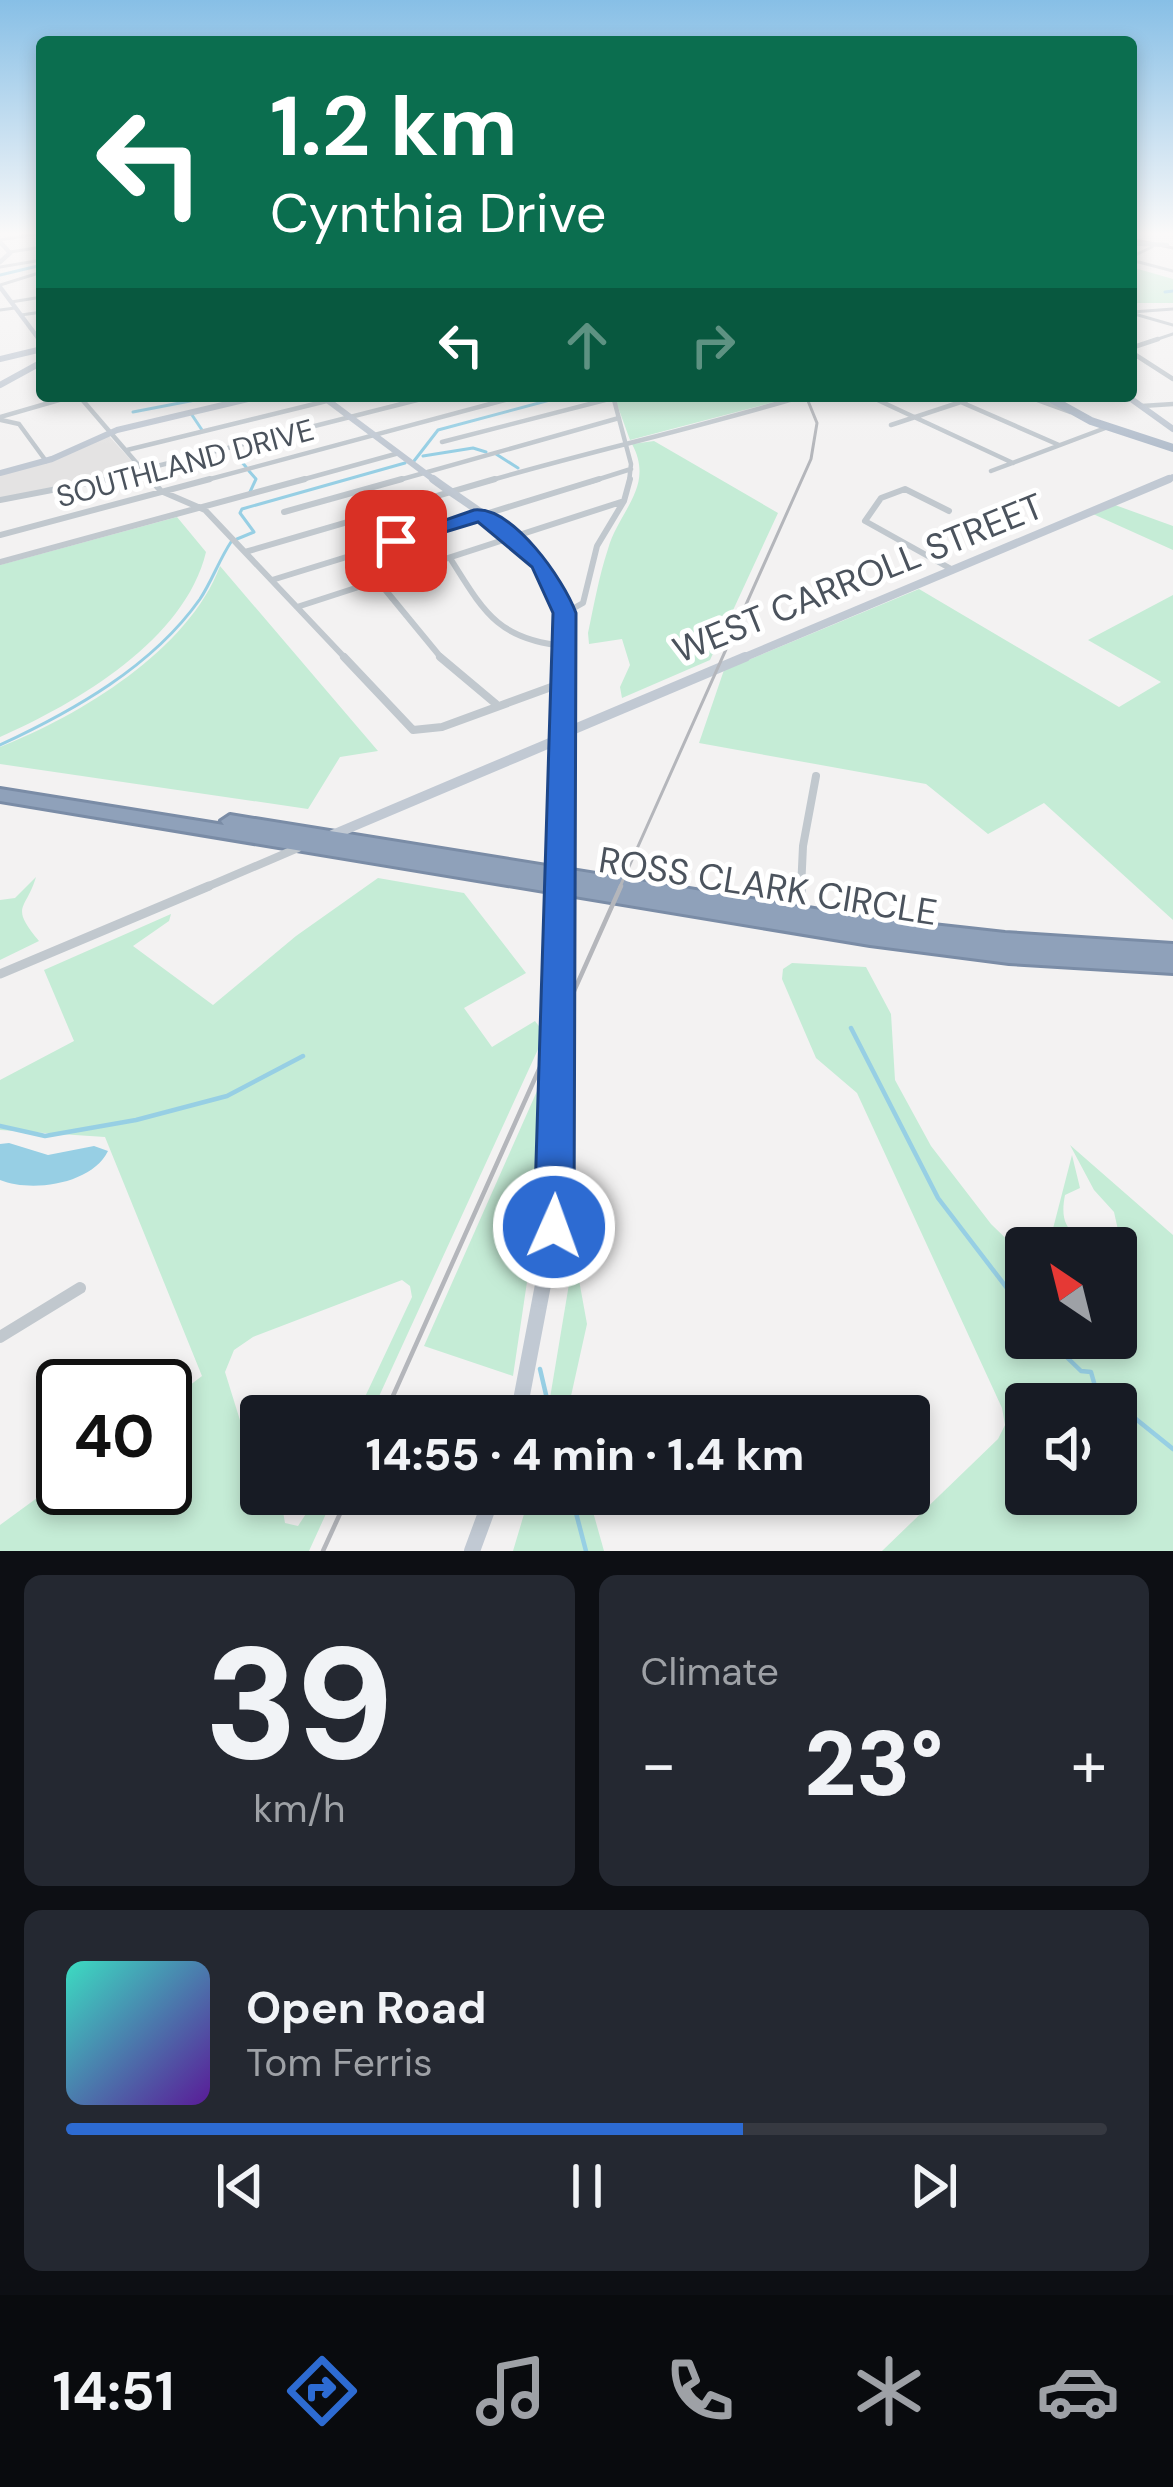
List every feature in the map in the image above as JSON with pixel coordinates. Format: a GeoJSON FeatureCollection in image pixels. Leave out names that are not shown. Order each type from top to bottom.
{"type":"FeatureCollection","features":[{"type":"Feature","properties":{"kind":"highway","name":"ROSS CLARK CIRCLE"},"geometry":{"type":"LineString","coordinates":[[0,784],[305,845],[488,869],[562,873]]}},
{"type":"Feature","properties":{"kind":"highway","name":"ROSS CLARK CIRCLE"},"geometry":{"type":"LineString","coordinates":[[0,795],[328,837],[351,835],[396,854]]}},
{"type":"Feature","properties":{"kind":"highway","name":"ROSS CLARK CIRCLE"},"geometry":{"type":"LineString","coordinates":[[488,869],[562,873],[921,938],[1173,965]]}},
{"type":"Feature","properties":{"kind":"highway","name":"ROSS CLARK CIRCLE"},"geometry":{"type":"LineString","coordinates":[[1007,948],[1173,952]]}},
{"type":"Feature","properties":{"kind":"main road"},"geometry":{"type":"LineString","coordinates":[[1055,402],[1108,427],[1173,448]]}},
{"type":"Feature","properties":{"kind":"street"},"geometry":{"type":"LineString","coordinates":[[0,310],[19,303]]}},
{"type":"Feature","properties":{"kind":"street"},"geometry":{"type":"LineString","coordinates":[[13,305],[36,337]]}},
{"type":"Feature","properties":{"kind":"street"},"geometry":{"type":"LineString","coordinates":[[1137,312],[1173,309]]}},
{"type":"Feature","properties":{"kind":"street"},"geometry":{"type":"LineString","coordinates":[[21,315],[36,313]]}},
{"type":"Feature","properties":{"kind":"street"},"geometry":{"type":"LineString","coordinates":[[1137,315],[1173,325]]}},
{"type":"Feature","properties":{"kind":"street"},"geometry":{"type":"LineString","coordinates":[[1137,348],[1173,334]]}},
{"type":"Feature","properties":{"kind":"street"},"geometry":{"type":"LineString","coordinates":[[1164,337],[1173,343]]}},
{"type":"Feature","properties":{"kind":"street"},"geometry":{"type":"LineString","coordinates":[[0,359],[36,348]]}},
{"type":"Feature","properties":{"kind":"street"},"geometry":{"type":"LineString","coordinates":[[1137,354],[1173,379]]}},
{"type":"Feature","properties":{"kind":"street"},"geometry":{"type":"LineString","coordinates":[[0,385],[36,366]]}},
{"type":"Feature","properties":{"kind":"street"},"geometry":{"type":"LineString","coordinates":[[0,419],[53,402]]}},
{"type":"Feature","properties":{"kind":"street"},"geometry":{"type":"LineString","coordinates":[[82,402],[161,491],[201,507],[412,730],[438,731],[496,704],[566,682]]}},
{"type":"Feature","properties":{"kind":"street"},"geometry":{"type":"LineString","coordinates":[[0,473],[46,461],[111,432],[236,402]]}},
{"type":"Feature","properties":{"kind":"street"},"geometry":{"type":"LineString","coordinates":[[126,450],[310,402]]}},
{"type":"Feature","properties":{"kind":"street"},"geometry":{"type":"LineString","coordinates":[[330,402],[512,538],[548,573],[565,613],[554,1227],[523,1395]]}},
{"type":"Feature","properties":{"kind":"street"},"geometry":{"type":"LineString","coordinates":[[0,500],[144,470],[409,402]]}},
{"type":"Feature","properties":{"kind":"street","name":"SOUTHLAND DRIVE"},"geometry":{"type":"LineString","coordinates":[[0,535],[497,402]]}},
{"type":"Feature","properties":{"kind":"street"},"geometry":{"type":"LineString","coordinates":[[442,442],[595,402]]}},
{"type":"Feature","properties":{"kind":"street"},"geometry":{"type":"LineString","coordinates":[[565,613],[583,604],[600,538],[624,501],[631,469],[615,402]]}},
{"type":"Feature","properties":{"kind":"street"},"geometry":{"type":"LineString","coordinates":[[245,552],[626,442],[677,434],[783,402]]}},
{"type":"Feature","properties":{"kind":"street"},"geometry":{"type":"LineString","coordinates":[[881,402],[1013,463]]}},
{"type":"Feature","properties":{"kind":"street"},"geometry":{"type":"LineString","coordinates":[[892,425],[961,402],[1059,445]]}},
{"type":"Feature","properties":{"kind":"street"},"geometry":{"type":"LineString","coordinates":[[1043,402],[1071,412]]}},
{"type":"Feature","properties":{"kind":"street"},"geometry":{"type":"LineString","coordinates":[[1136,402],[1173,429]]}},
{"type":"Feature","properties":{"kind":"street"},"geometry":{"type":"LineString","coordinates":[[1142,406],[1173,404]]}},
{"type":"Feature","properties":{"kind":"street"},"geometry":{"type":"LineString","coordinates":[[16,423],[22,410]]}},
{"type":"Feature","properties":{"kind":"street"},"geometry":{"type":"LineString","coordinates":[[284,512],[620,418]]}},
{"type":"Feature","properties":{"kind":"street"},"geometry":{"type":"LineString","coordinates":[[0,419],[16,423],[46,461]]}},
{"type":"Feature","properties":{"kind":"street"},"geometry":{"type":"LineString","coordinates":[[992,471],[1108,427]]}},
{"type":"Feature","properties":{"kind":"street"},"geometry":{"type":"LineString","coordinates":[[482,433],[506,449]]}},
{"type":"Feature","properties":{"kind":"street"},"geometry":{"type":"LineString","coordinates":[[0,562],[399,453]]}},
{"type":"Feature","properties":{"kind":"street"},"geometry":{"type":"LineString","coordinates":[[271,580],[631,469]]}},
{"type":"Feature","properties":{"kind":"street","name":"WEST CARROLL STREET"},"geometry":{"type":"LineString","coordinates":[[351,835],[565,735],[1173,477]]}},
{"type":"Feature","properties":{"kind":"street"},"geometry":{"type":"LineString","coordinates":[[950,511],[905,489],[881,497],[865,521],[954,571]]}},
{"type":"Feature","properties":{"kind":"street"},"geometry":{"type":"LineString","coordinates":[[297,607],[624,501]]}},
{"type":"Feature","properties":{"kind":"street"},"geometry":{"type":"LineString","coordinates":[[450,558],[500,631],[526,643],[566,646]]}},
{"type":"Feature","properties":{"kind":"street"},"geometry":{"type":"LineString","coordinates":[[378,581],[431,650],[496,704]]}},
{"type":"Feature","properties":{"kind":"street"},"geometry":{"type":"LineString","coordinates":[[803,920],[800,899],[806,831],[816,776]]}},
{"type":"Feature","properties":{"kind":"street"},"geometry":{"type":"LineString","coordinates":[[0,974],[328,837]]}},
{"type":"Feature","properties":{"kind":"street"},"geometry":{"type":"LineString","coordinates":[[0,1336],[80,1288]]}},
{"type":"Feature","properties":{"kind":"street"},"geometry":{"type":"LineString","coordinates":[[472,1551],[486,1515]]}},
{"type":"Feature","properties":{"kind":"shaded area"},"geometry":{"type":"Polygon","coordinates":[[[109,436],[139,469],[0,499],[0,474],[109,436]]]}},
{"type":"Feature","properties":{"kind":"green space"},"geometry":{"type":"Polygon","coordinates":[[[616,402],[774,402],[630,440],[616,402]]]}},
{"type":"Feature","properties":{"kind":"green space"},"geometry":{"type":"Polygon","coordinates":[[[654,441],[778,513],[710,660],[622,698],[620,687],[630,665],[622,639],[589,644],[588,633],[608,549],[637,486],[640,473],[632,444],[654,441]]]}},
{"type":"Feature","properties":{"kind":"green space"},"geometry":{"type":"Polygon","coordinates":[[[1115,505],[1173,526],[1173,550],[1093,514],[1115,505]]]}},
{"type":"Feature","properties":{"kind":"green space"},"geometry":{"type":"Polygon","coordinates":[[[177,517],[206,552],[176,613],[124,665],[93,687],[0,737],[0,565],[177,517]]]}},
{"type":"Feature","properties":{"kind":"green space"},"geometry":{"type":"Polygon","coordinates":[[[220,566],[378,751],[340,757],[308,809],[0,764],[0,747],[96,698],[158,652],[205,597],[220,566]]]}},
{"type":"Feature","properties":{"kind":"green space"},"geometry":{"type":"Polygon","coordinates":[[[919,589],[1119,707],[1161,682],[1088,640],[1173,595],[1173,920],[1044,803],[988,834],[926,784],[699,743],[724,670],[919,589]]]}},
{"type":"Feature","properties":{"kind":"green space"},"geometry":{"type":"Polygon","coordinates":[[[36,877],[22,914],[39,941],[0,960],[0,900],[15,898],[36,877]]]}},
{"type":"Feature","properties":{"kind":"green space"},"geometry":{"type":"Polygon","coordinates":[[[378,878],[464,893],[526,973],[464,1008],[492,1047],[535,1021],[545,1034],[380,1395],[366,1395],[412,1297],[410,1286],[402,1280],[253,1337],[234,1350],[225,1372],[240,1420],[240,1515],[284,1515],[285,1523],[298,1526],[305,1515],[325,1515],[309,1551],[0,1551],[0,1525],[36,1499],[36,1515],[192,1515],[192,1384],[202,1376],[105,1137],[0,1130],[0,1080],[74,1041],[44,970],[171,914],[169,921],[133,946],[213,1005],[296,936],[378,878]]]}},
{"type":"Feature","properties":{"kind":"green space"},"geometry":{"type":"Polygon","coordinates":[[[792,963],[866,967],[891,1014],[895,1080],[931,1146],[1005,1238],[1005,1359],[1137,1359],[1137,1227],[1117,1227],[1114,1212],[1094,1190],[1070,1145],[1173,1235],[1173,1551],[882,1551],[919,1515],[930,1515],[930,1505],[998,1439],[1005,1425],[1002,1408],[857,1093],[816,1058],[782,979],[783,969],[792,963]]]}},
{"type":"Feature","properties":{"kind":"green space"},"geometry":{"type":"Polygon","coordinates":[[[545,1073],[538,1208],[513,1376],[424,1346],[545,1073]]]}},
{"type":"Feature","properties":{"kind":"green space"},"geometry":{"type":"Polygon","coordinates":[[[1072,1155],[1080,1188],[1065,1195],[1067,1225],[1053,1227],[1072,1155]]]}},
{"type":"Feature","properties":{"kind":"green space"},"geometry":{"type":"Polygon","coordinates":[[[577,1269],[587,1324],[571,1395],[550,1395],[571,1272],[577,1269]]]}},
{"type":"Feature","properties":{"kind":"green space"},"geometry":{"type":"Polygon","coordinates":[[[524,1515],[594,1515],[604,1551],[513,1551],[524,1515]]]}},
{"type":"Feature","properties":{"kind":"water"},"geometry":{"type":"Polygon","coordinates":[[[0,1144],[48,1155],[94,1146],[108,1151],[75,1178],[28,1186],[0,1180],[0,1144]]]}},
{"type":"Feature","properties":{"kind":"waterway"},"geometry":{"type":"LineString","coordinates":[[133,412],[185,402]]}},
{"type":"Feature","properties":{"kind":"waterway"},"geometry":{"type":"LineString","coordinates":[[414,461],[438,430],[543,402]]}},
{"type":"Feature","properties":{"kind":"waterway"},"geometry":{"type":"LineString","coordinates":[[192,415],[202,430]]}},
{"type":"Feature","properties":{"kind":"waterway"},"geometry":{"type":"LineString","coordinates":[[423,456],[473,448],[486,452]]}},
{"type":"Feature","properties":{"kind":"waterway"},"geometry":{"type":"LineString","coordinates":[[496,454],[518,468]]}},
{"type":"Feature","properties":{"kind":"waterway"},"geometry":{"type":"LineString","coordinates":[[236,455],[246,467]]}},
{"type":"Feature","properties":{"kind":"waterway"},"geometry":{"type":"LineString","coordinates":[[237,539],[254,532],[240,513],[242,509],[405,463]]}},
{"type":"Feature","properties":{"kind":"waterway"},"geometry":{"type":"LineString","coordinates":[[249,471],[256,479],[250,492]]}},
{"type":"Feature","properties":{"kind":"waterway"},"geometry":{"type":"LineString","coordinates":[[0,745],[83,702],[159,646],[200,599],[231,542]]}},
{"type":"Feature","properties":{"kind":"waterway"},"geometry":{"type":"LineString","coordinates":[[851,1028],[938,1198],[1005,1286]]}},
{"type":"Feature","properties":{"kind":"waterway"},"geometry":{"type":"LineString","coordinates":[[0,1126],[45,1136],[136,1120],[227,1096],[303,1056]]}},
{"type":"Feature","properties":{"kind":"waterway"},"geometry":{"type":"LineString","coordinates":[[1069,1359],[1081,1371],[1091,1372],[1095,1386],[1173,1449]]}},
{"type":"Feature","properties":{"kind":"waterway"},"geometry":{"type":"LineString","coordinates":[[540,1369],[546,1395]]}},
{"type":"Feature","properties":{"kind":"waterway"},"geometry":{"type":"LineString","coordinates":[[577,1515],[586,1551]]}},
{"type":"Feature","properties":{"kind":"railway"},"geometry":{"type":"LineString","coordinates":[[619,889],[811,459],[817,423],[808,402]]}},
{"type":"Feature","properties":{"kind":"railway"},"geometry":{"type":"LineString","coordinates":[[393,1395],[621,886]]}},
{"type":"Feature","properties":{"kind":"railway"},"geometry":{"type":"LineString","coordinates":[[323,1551],[339,1515]]}},
{"type":"Feature","properties":{"kind":"route"},"geometry":{"type":"LineString","coordinates":[[396,541],[481,514],[540,563],[556,586],[565,613],[554,1227]]}}]}
